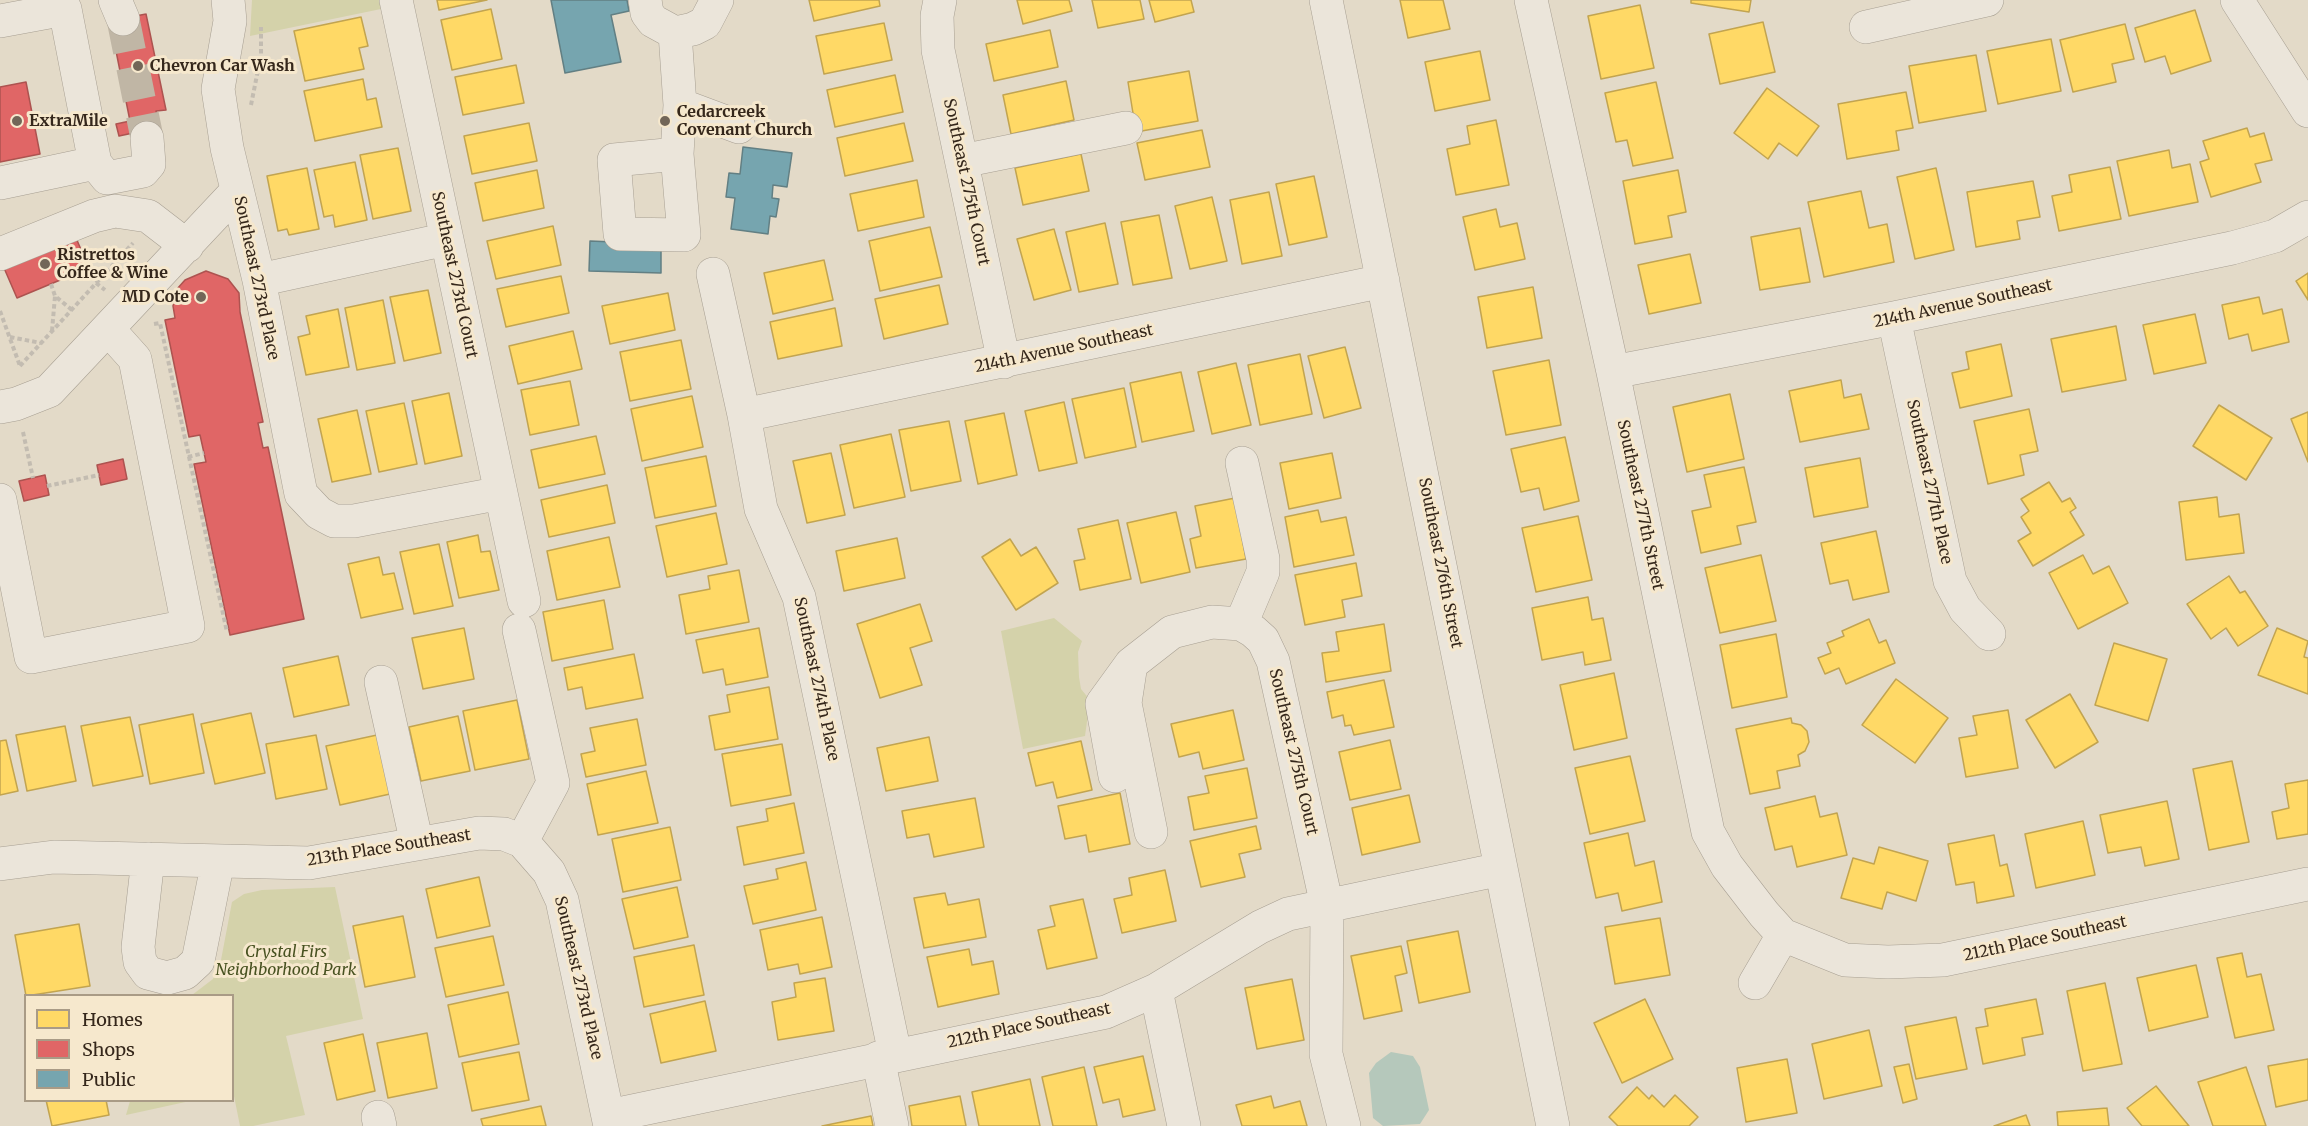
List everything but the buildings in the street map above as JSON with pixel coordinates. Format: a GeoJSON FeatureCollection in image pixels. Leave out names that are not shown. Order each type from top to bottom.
{"type":"FeatureCollection","features":[{"type":"Feature","properties":{"kind":"street","name":"Southeast 273rd Place"},"geometry":{"type":"LineString","coordinates":[[228,0],[230,21],[218,89],[227,148],[259,280],[301,495],[319,513],[334,521],[354,521],[501,493]]}},
{"type":"Feature","properties":{"kind":"street","name":"Southeast 273rd Court"},"geometry":{"type":"LineString","coordinates":[[396,0],[513,551],[522,615],[553,783],[522,840]]}},
{"type":"Feature","properties":{"kind":"street"},"geometry":{"type":"LineString","coordinates":[[645,0],[647,13],[653,21],[675,33],[693,29],[705,23],[717,0]]}},
{"type":"Feature","properties":{"kind":"street","name":"Southeast 275th Court"},"geometry":{"type":"LineString","coordinates":[[940,0],[937,16],[938,50],[1004,362]]}},
{"type":"Feature","properties":{"kind":"street","name":"Southeast 276th Street"},"geometry":{"type":"LineString","coordinates":[[1326,0],[1553,1126]]}},
{"type":"Feature","properties":{"kind":"street","name":"Southeast 277th Street"},"geometry":{"type":"LineString","coordinates":[[1531,0],[1613,372],[1708,832],[1727,866],[1783,935]]}},
{"type":"Feature","properties":{"kind":"street"},"geometry":{"type":"LineString","coordinates":[[1866,27],[1987,0]]}},
{"type":"Feature","properties":{"kind":"street"},"geometry":{"type":"LineString","coordinates":[[2237,0],[2308,111]]}},
{"type":"Feature","properties":{"kind":"street"},"geometry":{"type":"LineString","coordinates":[[0,21],[69,4],[95,163],[107,178],[143,171],[149,164],[147,138]]}},
{"type":"Feature","properties":{"kind":"street"},"geometry":{"type":"LineString","coordinates":[[675,33],[680,105],[677,154]]}},
{"type":"Feature","properties":{"kind":"street"},"geometry":{"type":"LineString","coordinates":[[680,105],[739,127]]}},
{"type":"Feature","properties":{"kind":"street"},"geometry":{"type":"LineString","coordinates":[[962,161],[1126,128]]}},
{"type":"Feature","properties":{"kind":"street"},"geometry":{"type":"LineString","coordinates":[[0,183],[95,163]]}},
{"type":"Feature","properties":{"kind":"street"},"geometry":{"type":"LineString","coordinates":[[0,407],[16,404],[49,391],[109,330],[237,191]]}},
{"type":"Feature","properties":{"kind":"street"},"geometry":{"type":"LineString","coordinates":[[0,254],[94,216],[115,212],[148,216],[187,246]]}},
{"type":"Feature","properties":{"kind":"street","name":"214th Avenue Southeast"},"geometry":{"type":"LineString","coordinates":[[1613,372],[1894,318],[2232,248],[2276,236],[2308,217]]}},
{"type":"Feature","properties":{"kind":"street"},"geometry":{"type":"LineString","coordinates":[[259,280],[447,239]]}},
{"type":"Feature","properties":{"kind":"street","name":"Southeast 274th Place"},"geometry":{"type":"LineString","coordinates":[[713,274],[744,415],[761,509],[800,597],[887,1056],[892,1126]]}},
{"type":"Feature","properties":{"kind":"street","name":"214th Avenue Southeast"},"geometry":{"type":"LineString","coordinates":[[744,415],[1383,281]]}},
{"type":"Feature","properties":{"kind":"street","name":"Southeast 277th Place"},"geometry":{"type":"LineString","coordinates":[[1894,318],[1950,581],[1965,609],[1989,634]]}},
{"type":"Feature","properties":{"kind":"street"},"geometry":{"type":"LineString","coordinates":[[0,500],[31,657],[189,626],[135,359],[109,330]]}},
{"type":"Feature","properties":{"kind":"street"},"geometry":{"type":"LineString","coordinates":[[1115,776],[1102,704],[1131,664],[1172,632],[1212,622],[1241,624],[1263,572],[1263,559],[1242,463]]}},
{"type":"Feature","properties":{"kind":"street","name":"Southeast 275th Court"},"geometry":{"type":"LineString","coordinates":[[1241,624],[1263,640],[1273,661],[1327,906],[1326,1054],[1344,1126]]}},
{"type":"Feature","properties":{"kind":"street"},"geometry":{"type":"LineString","coordinates":[[1131,664],[1125,703],[1151,832]]}},
{"type":"Feature","properties":{"kind":"street"},"geometry":{"type":"LineString","coordinates":[[381,682],[417,844]]}},
{"type":"Feature","properties":{"kind":"street","name":"213th Place Southeast"},"geometry":{"type":"LineString","coordinates":[[0,864],[54,857],[309,863],[480,833],[504,834],[522,840]]}},
{"type":"Feature","properties":{"kind":"street","name":"Southeast 273rd Place"},"geometry":{"type":"LineString","coordinates":[[522,840],[549,872],[562,900],[610,1121]]}},
{"type":"Feature","properties":{"kind":"street"},"geometry":{"type":"LineString","coordinates":[[148,859],[138,947],[146,984],[176,976],[194,967],[198,961],[218,861]]}},
{"type":"Feature","properties":{"kind":"street","name":"212th Place Southeast"},"geometry":{"type":"LineString","coordinates":[[610,1121],[887,1056],[1106,1012],[1156,990],[1260,927],[1288,914],[1501,869]]}},
{"type":"Feature","properties":{"kind":"street","name":"212th Place Southeast"},"geometry":{"type":"LineString","coordinates":[[1783,935],[1845,960],[1888,962],[1943,960],[2308,884]]}},
{"type":"Feature","properties":{"kind":"street"},"geometry":{"type":"LineString","coordinates":[[1755,982],[1783,935]]}},
{"type":"Feature","properties":{"kind":"street"},"geometry":{"type":"LineString","coordinates":[[1156,990],[1184,1126]]}},
{"type":"Feature","properties":{"kind":"path"},"geometry":{"type":"LineString","coordinates":[[20,366],[140,235]]}},
{"type":"Feature","properties":{"kind":"path"},"geometry":{"type":"LineString","coordinates":[[51,284],[54,296],[52,332]]}},
{"type":"Feature","properties":{"kind":"path"},"geometry":{"type":"LineString","coordinates":[[54,296],[72,310]]}},
{"type":"Feature","properties":{"kind":"path"},"geometry":{"type":"LineString","coordinates":[[10,337],[42,343]]}},
{"type":"Feature","properties":{"kind":"path"},"geometry":{"type":"LineString","coordinates":[[47,486],[99,475]]}},
{"type":"Feature","properties":{"kind":"green space"},"geometry":{"type":"Polygon","coordinates":[[[252,0],[379,0],[381,9],[250,36],[252,0]]]}},
{"type":"Feature","properties":{"kind":"green space"},"geometry":{"type":"Polygon","coordinates":[[[1054,618],[1082,641],[1078,652],[1079,677],[1081,689],[1090,700],[1085,736],[1023,749],[1001,631],[1054,618]]]}},
{"type":"Feature","properties":{"kind":"green space","name":"Crystal Firs Neighborhood Park"},"geometry":{"type":"Polygon","coordinates":[[[335,887],[363,1019],[286,1036],[305,1115],[253,1126],[240,1126],[234,1096],[234,994],[193,994],[213,979],[221,960],[232,902],[244,894],[262,890],[335,887]]]}},
{"type":"Feature","properties":{"kind":"green space"},"geometry":{"type":"Polygon","coordinates":[[[129,1102],[185,1102],[126,1115],[129,1102]]]}},
{"type":"Feature","properties":{"kind":"shaded area"},"geometry":{"type":"Polygon","coordinates":[[[1391,1052],[1413,1056],[1420,1067],[1429,1110],[1420,1124],[1383,1126],[1373,1118],[1369,1073],[1376,1063],[1391,1052]]]}},
{"type":"Feature","properties":{"kind":"tunnel"},"geometry":{"type":"LineString","coordinates":[[123,19],[147,138]]}},
{"type":"Feature","properties":{"kind":"place","name":"Chevron Car Wash"},"geometry":{"type":"Point","coordinates":[138,66]}},
{"type":"Feature","properties":{"kind":"place","name":"ExtraMile"},"geometry":{"type":"Point","coordinates":[17,121]}},
{"type":"Feature","properties":{"kind":"place","name":"Cedarcreek Covenant Church"},"geometry":{"type":"Point","coordinates":[665,121]}},
{"type":"Feature","properties":{"kind":"place","name":"Ristrettos Coffee & Wine"},"geometry":{"type":"Point","coordinates":[45,264]}},
{"type":"Feature","properties":{"kind":"place","name":"MD Cote"},"geometry":{"type":"Point","coordinates":[201,297]}}]}
